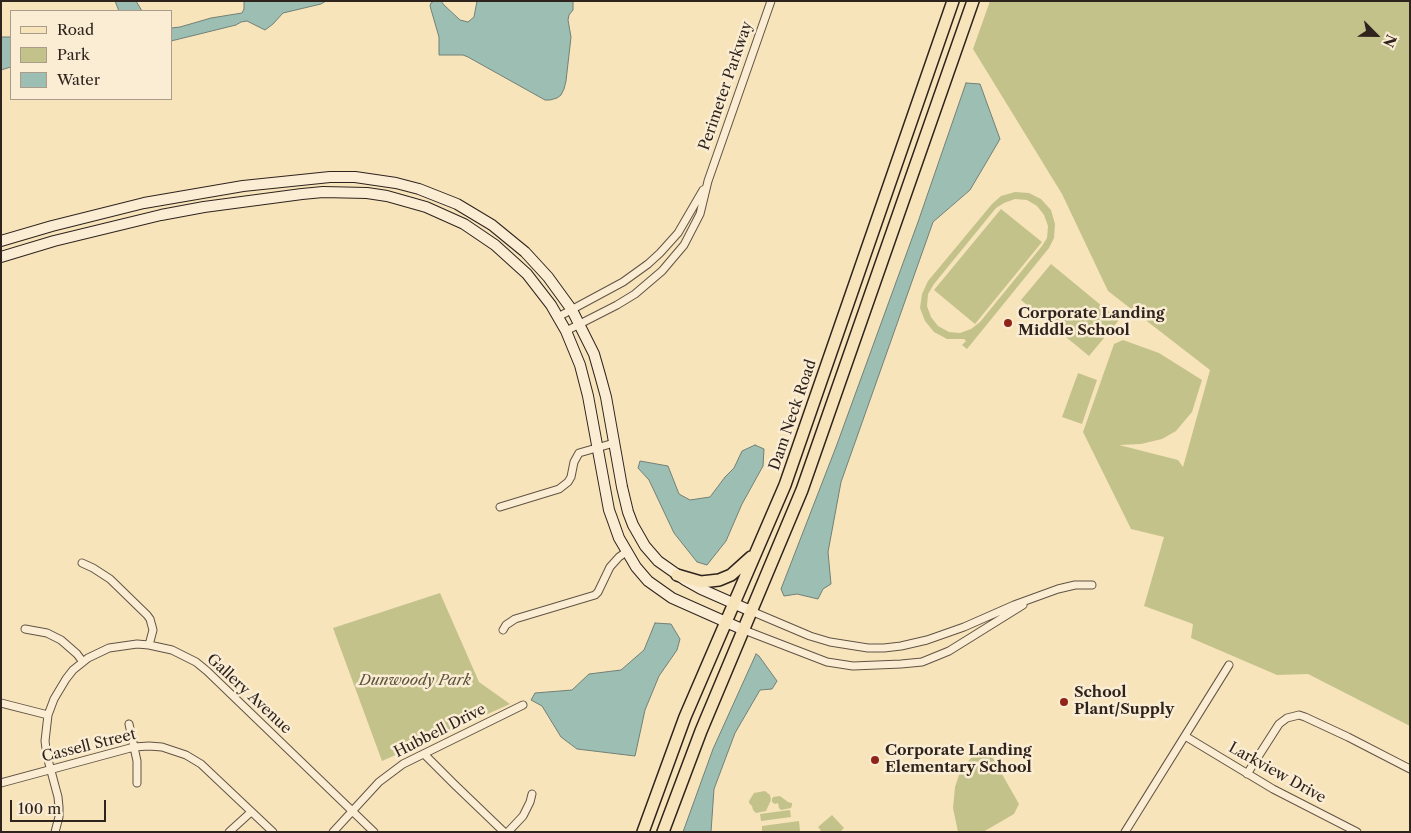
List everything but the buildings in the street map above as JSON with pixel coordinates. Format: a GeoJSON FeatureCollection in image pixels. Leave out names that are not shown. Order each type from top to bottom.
{"type":"FeatureCollection","features":[{"type":"Feature","properties":{"kind":"main road","name":"Dam Neck Road"},"geometry":{"type":"LineString","coordinates":[[643,832],[685,717],[785,484],[953,1]]}},
{"type":"Feature","properties":{"kind":"main road"},"geometry":{"type":"LineString","coordinates":[[663,832],[700,731],[802,490],[972,1]]}},
{"type":"Feature","properties":{"kind":"main road"},"geometry":{"type":"LineString","coordinates":[[677,574],[701,582],[719,580],[731,575],[755,555]]}},
{"type":"Feature","properties":{"kind":"street","name":"Perimeter Parkway"},"geometry":{"type":"LineString","coordinates":[[566,331],[625,300],[644,287],[662,271],[684,245],[700,214],[708,181],[771,1]]}},
{"type":"Feature","properties":{"kind":"street"},"geometry":{"type":"LineString","coordinates":[[1,241],[92,215],[144,203],[249,186],[330,177],[355,177],[419,190],[457,204],[509,238],[536,263],[572,310],[594,354],[606,397],[628,512],[636,530],[650,553],[658,561],[701,589],[810,636],[830,642],[868,648],[884,648],[927,640],[964,627],[1014,605],[1066,587],[1092,585]]}},
{"type":"Feature","properties":{"kind":"street","name":"Perimeter Parkway"},"geometry":{"type":"LineString","coordinates":[[558,317],[623,282],[648,264],[671,242],[708,181]]}},
{"type":"Feature","properties":{"kind":"street"},"geometry":{"type":"LineString","coordinates":[[1,257],[120,224],[161,214],[204,207],[323,192],[367,193],[406,201],[464,224],[495,245],[527,274],[540,289],[566,331],[580,365],[588,396],[609,510],[619,538],[636,567],[659,590],[685,604],[744,630],[827,662],[853,666],[922,662],[964,643],[1018,608],[1039,597]]}},
{"type":"Feature","properties":{"kind":"street"},"geometry":{"type":"LineString","coordinates":[[202,193],[204,207]]}},
{"type":"Feature","properties":{"kind":"street"},"geometry":{"type":"LineString","coordinates":[[30,232],[36,246]]}},
{"type":"Feature","properties":{"kind":"street"},"geometry":{"type":"LineString","coordinates":[[500,507],[559,489],[570,478],[578,454],[614,444]]}},
{"type":"Feature","properties":{"kind":"street"},"geometry":{"type":"LineString","coordinates":[[504,630],[506,625],[515,619],[595,595],[610,567],[618,557],[626,552]]}},
{"type":"Feature","properties":{"kind":"street"},"geometry":{"type":"LineString","coordinates":[[82,563],[94,568],[110,579],[148,615],[153,630],[149,644]]}},
{"type":"Feature","properties":{"kind":"street"},"geometry":{"type":"LineString","coordinates":[[25,629],[47,633],[61,640],[83,662]]}},
{"type":"Feature","properties":{"kind":"street","name":"Gallery Avenue"},"geometry":{"type":"LineString","coordinates":[[55,832],[59,817],[59,807],[45,741],[48,715],[59,689],[70,674],[83,662],[98,653],[118,646],[149,644],[184,656],[207,671],[374,832]]}},
{"type":"Feature","properties":{"kind":"street"},"geometry":{"type":"LineString","coordinates":[[1124,832],[1229,665]]}},
{"type":"Feature","properties":{"kind":"street"},"geometry":{"type":"LineString","coordinates":[[1,703],[48,715]]}},
{"type":"Feature","properties":{"kind":"street","name":"Hubbell Drive"},"geometry":{"type":"LineString","coordinates":[[332,832],[379,782],[390,773],[404,764],[523,705]]}},
{"type":"Feature","properties":{"kind":"street"},"geometry":{"type":"LineString","coordinates":[[1247,774],[1279,724],[1287,718],[1299,715],[1305,716],[1410,769]]}},
{"type":"Feature","properties":{"kind":"street"},"geometry":{"type":"LineString","coordinates":[[129,724],[138,771],[137,784]]}},
{"type":"Feature","properties":{"kind":"street","name":"Larkview Drive"},"geometry":{"type":"LineString","coordinates":[[1184,736],[1273,789],[1358,832]]}},
{"type":"Feature","properties":{"kind":"street","name":"Cassell Street"},"geometry":{"type":"LineString","coordinates":[[1,783],[134,747],[162,747],[175,750],[201,764],[273,832]]}},
{"type":"Feature","properties":{"kind":"street"},"geometry":{"type":"LineString","coordinates":[[424,754],[504,832]]}},
{"type":"Feature","properties":{"kind":"street"},"geometry":{"type":"LineString","coordinates":[[508,832],[523,816],[532,794]]}},
{"type":"Feature","properties":{"kind":"street"},"geometry":{"type":"LineString","coordinates":[[229,832],[251,812]]}},
{"type":"Feature","properties":{"kind":"green space"},"geometry":{"type":"Polygon","coordinates":[[[990,1],[1410,1],[1410,726],[1308,674],[1277,675],[1191,638],[1193,624],[1144,606],[1164,537],[1131,529],[1083,432],[1114,344],[1123,340],[1159,353],[1202,380],[1192,412],[1176,431],[1162,439],[1141,444],[1119,445],[1178,460],[1183,467],[1210,370],[1108,291],[1062,194],[973,49],[990,1]]]}},
{"type":"Feature","properties":{"kind":"green space"},"geometry":{"type":"Polygon","coordinates":[[[1015,192],[1029,193],[1041,199],[1051,210],[1055,224],[1054,238],[1049,248],[967,349],[962,345],[966,341],[964,339],[947,339],[934,332],[925,321],[920,308],[922,294],[928,281],[992,204],[1001,196],[1015,192]],[[1015,199],[996,208],[934,284],[928,294],[927,306],[931,317],[938,326],[949,332],[960,333],[971,329],[980,322],[1042,246],[1047,238],[1048,226],[1044,215],[1037,206],[1027,200],[1015,199]]]}},
{"type":"Feature","properties":{"kind":"green space"},"geometry":{"type":"Polygon","coordinates":[[[1001,209],[1042,242],[975,324],[934,290],[1001,209]]]}},
{"type":"Feature","properties":{"kind":"green space"},"geometry":{"type":"Polygon","coordinates":[[[1051,264],[1119,320],[1089,356],[1021,300],[1051,264]]]}},
{"type":"Feature","properties":{"kind":"green space"},"geometry":{"type":"Polygon","coordinates":[[[1078,373],[1097,380],[1082,424],[1062,417],[1078,373]]]}},
{"type":"Feature","properties":{"kind":"green space","name":"Dunwoody Park"},"geometry":{"type":"Polygon","coordinates":[[[440,593],[479,682],[510,704],[382,761],[333,628],[440,593]]]}},
{"type":"Feature","properties":{"kind":"green space"},"geometry":{"type":"Polygon","coordinates":[[[986,746],[1019,804],[1014,814],[983,832],[958,832],[953,808],[955,787],[960,772],[970,759],[986,746]]]}},
{"type":"Feature","properties":{"kind":"green space"},"geometry":{"type":"Polygon","coordinates":[[[765,791],[770,795],[771,800],[766,811],[756,813],[749,801],[754,793],[765,791]]]}},
{"type":"Feature","properties":{"kind":"green space"},"geometry":{"type":"Polygon","coordinates":[[[780,796],[792,803],[791,808],[781,810],[778,803],[772,802],[773,797],[780,796]]]}},
{"type":"Feature","properties":{"kind":"green space"},"geometry":{"type":"Polygon","coordinates":[[[790,810],[791,817],[761,821],[760,814],[790,810]]]}},
{"type":"Feature","properties":{"kind":"green space"},"geometry":{"type":"Polygon","coordinates":[[[832,815],[844,828],[840,832],[822,832],[818,827],[832,815]]]}},
{"type":"Feature","properties":{"kind":"green space"},"geometry":{"type":"Polygon","coordinates":[[[799,821],[800,831],[762,832],[762,826],[799,821]]]}},
{"type":"Feature","properties":{"kind":"water"},"geometry":{"type":"Polygon","coordinates":[[[115,1],[136,1],[141,10],[119,10],[115,1]]]}},
{"type":"Feature","properties":{"kind":"water"},"geometry":{"type":"Polygon","coordinates":[[[244,1],[326,1],[321,4],[283,13],[265,30],[247,21],[172,41],[172,28],[211,18],[242,13],[244,1]]]}},
{"type":"Feature","properties":{"kind":"water"},"geometry":{"type":"Polygon","coordinates":[[[434,1],[441,1],[460,20],[468,22],[474,17],[477,1],[573,1],[573,10],[568,20],[571,37],[566,81],[561,95],[557,98],[545,100],[468,57],[463,55],[439,55],[439,37],[430,6],[434,1]]]}},
{"type":"Feature","properties":{"kind":"water"},"geometry":{"type":"Polygon","coordinates":[[[1,37],[10,37],[10,67],[1,70],[1,37]]]}},
{"type":"Feature","properties":{"kind":"water"},"geometry":{"type":"Polygon","coordinates":[[[966,83],[980,84],[1000,139],[970,190],[933,222],[841,482],[828,552],[831,584],[823,589],[818,599],[797,594],[784,596],[781,589],[836,447],[918,222],[966,83]]]}},
{"type":"Feature","properties":{"kind":"water"},"geometry":{"type":"Polygon","coordinates":[[[755,445],[764,449],[763,466],[742,504],[726,541],[707,565],[697,562],[674,533],[649,480],[638,468],[640,461],[668,466],[679,494],[690,500],[710,497],[734,468],[742,451],[755,445]]]}},
{"type":"Feature","properties":{"kind":"water"},"geometry":{"type":"Polygon","coordinates":[[[655,623],[671,624],[680,639],[677,650],[659,676],[645,710],[635,756],[577,749],[561,737],[542,706],[531,700],[535,693],[572,690],[589,674],[621,670],[644,650],[655,623]]]}},
{"type":"Feature","properties":{"kind":"water"},"geometry":{"type":"Polygon","coordinates":[[[756,654],[777,681],[772,689],[760,690],[735,733],[714,789],[711,832],[683,832],[713,749],[756,654]]]}},
{"type":"Feature","properties":{"kind":"place","name":"Corporate Landing Middle School"},"geometry":{"type":"Point","coordinates":[1008,323]}},
{"type":"Feature","properties":{"kind":"place","name":"School Plant/Supply"},"geometry":{"type":"Point","coordinates":[1064,702]}},
{"type":"Feature","properties":{"kind":"place","name":"Corporate Landing Elementary School"},"geometry":{"type":"Point","coordinates":[875,760]}}]}
